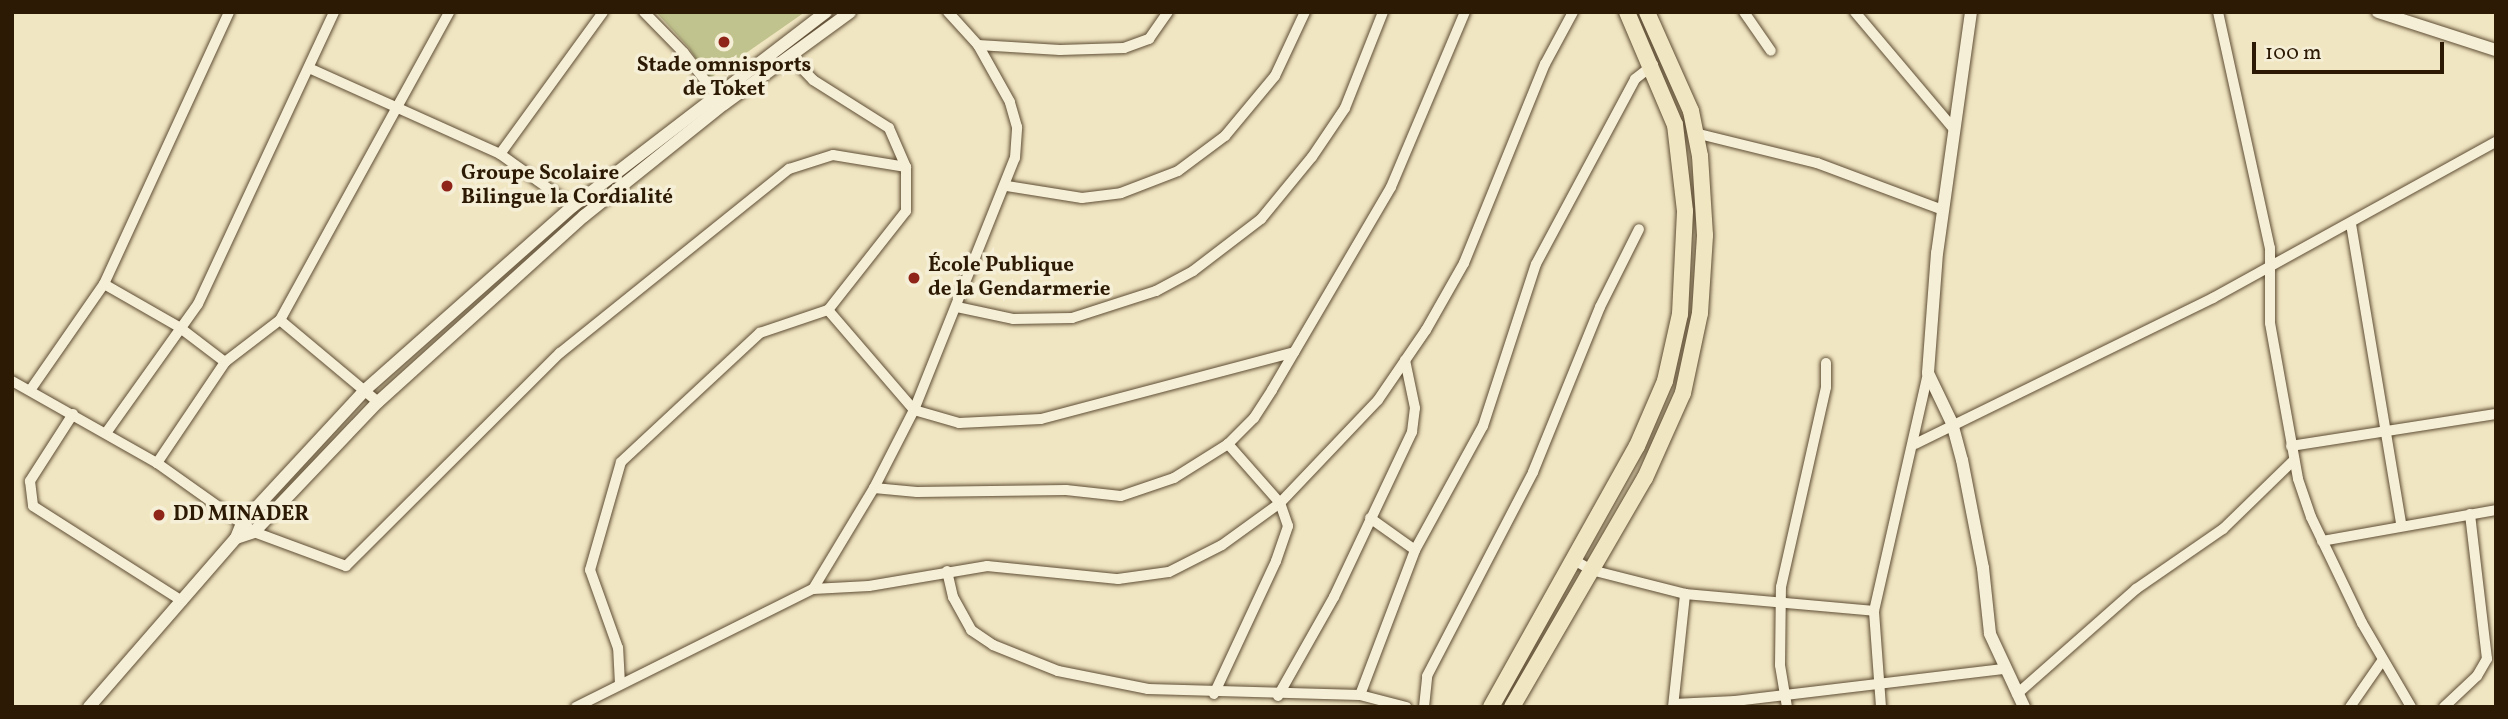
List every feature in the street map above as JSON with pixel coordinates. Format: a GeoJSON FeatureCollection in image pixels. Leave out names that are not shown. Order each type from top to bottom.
{"type":"FeatureCollection","features":[{"type":"Feature","properties":{"kind":"main road"},"geometry":{"type":"LineString","coordinates":[[1491,707],[1574,560],[1651,414],[1665,381],[1680,314],[1686,259],[1681,172],[1675,125],[1653,65],[1627,12]]}},
{"type":"Feature","properties":{"kind":"main road"},"geometry":{"type":"LineString","coordinates":[[1512,707],[1645,478],[1683,393],[1700,313],[1705,235],[1695,133],[1691,111],[1647,12]]}},
{"type":"Feature","properties":{"kind":"street"},"geometry":{"type":"LineString","coordinates":[[31,389],[104,284],[229,12]]}},
{"type":"Feature","properties":{"kind":"street"},"geometry":{"type":"LineString","coordinates":[[106,432],[198,304],[334,12]]}},
{"type":"Feature","properties":{"kind":"street"},"geometry":{"type":"LineString","coordinates":[[157,463],[225,362],[280,320],[449,12]]}},
{"type":"Feature","properties":{"kind":"street"},"geometry":{"type":"LineString","coordinates":[[500,154],[603,12]]}},
{"type":"Feature","properties":{"kind":"street"},"geometry":{"type":"LineString","coordinates":[[644,12],[720,99]]}},
{"type":"Feature","properties":{"kind":"street"},"geometry":{"type":"LineString","coordinates":[[236,538],[254,533],[378,402],[584,216],[826,12]]}},
{"type":"Feature","properties":{"kind":"street"},"geometry":{"type":"LineString","coordinates":[[89,707],[236,538],[242,523],[365,390],[499,268],[573,206],[720,99],[790,56],[850,12]]}},
{"type":"Feature","properties":{"kind":"street"},"geometry":{"type":"LineString","coordinates":[[813,589],[873,488],[914,410],[1007,186],[1017,127],[1010,102],[978,45],[948,12]]}},
{"type":"Feature","properties":{"kind":"street"},"geometry":{"type":"LineString","coordinates":[[978,45],[1060,50],[1124,48],[1149,39],[1168,12]]}},
{"type":"Feature","properties":{"kind":"street"},"geometry":{"type":"LineString","coordinates":[[1007,186],[1082,198],[1121,193],[1178,171],[1225,136],[1275,76],[1305,12]]}},
{"type":"Feature","properties":{"kind":"street"},"geometry":{"type":"LineString","coordinates":[[957,307],[1013,319],[1073,318],[1156,291],[1193,271],[1261,219],[1312,158],[1345,107],[1383,12]]}},
{"type":"Feature","properties":{"kind":"street"},"geometry":{"type":"LineString","coordinates":[[873,488],[1066,490],[1121,496],[1174,478],[1228,444],[1254,418],[1391,187],[1465,12]]}},
{"type":"Feature","properties":{"kind":"street"},"geometry":{"type":"LineString","coordinates":[[576,707],[813,589],[869,586],[987,566],[1118,579],[1169,572],[1222,545],[1280,503],[1378,400],[1405,360],[1464,263],[1545,64],[1573,12]]}},
{"type":"Feature","properties":{"kind":"street"},"geometry":{"type":"LineString","coordinates":[[1744,12],[1771,51]]}},
{"type":"Feature","properties":{"kind":"street"},"geometry":{"type":"LineString","coordinates":[[1855,12],[1954,129]]}},
{"type":"Feature","properties":{"kind":"street"},"geometry":{"type":"LineString","coordinates":[[1881,707],[1874,611],[1915,444],[1928,373],[1943,210],[1971,12]]}},
{"type":"Feature","properties":{"kind":"street"},"geometry":{"type":"LineString","coordinates":[[2218,12],[2272,267],[2270,323],[2294,460],[2322,541],[2382,661],[2411,707]]}},
{"type":"Feature","properties":{"kind":"street"},"geometry":{"type":"LineString","coordinates":[[2383,13],[2496,50]]}},
{"type":"Feature","properties":{"kind":"street"},"geometry":{"type":"LineString","coordinates":[[620,684],[618,648],[590,570],[621,462],[760,333],[828,310],[906,211],[906,167],[889,128],[813,80],[790,56]]}},
{"type":"Feature","properties":{"kind":"street"},"geometry":{"type":"LineString","coordinates":[[1360,695],[1415,550],[1483,426],[1536,264],[1635,79],[1653,65]]}},
{"type":"Feature","properties":{"kind":"street"},"geometry":{"type":"LineString","coordinates":[[309,68],[500,154],[573,206]]}},
{"type":"Feature","properties":{"kind":"street"},"geometry":{"type":"LineString","coordinates":[[1695,133],[1817,163],[1943,210]]}},
{"type":"Feature","properties":{"kind":"street"},"geometry":{"type":"LineString","coordinates":[[1915,444],[1952,423],[2272,267],[2496,142]]}},
{"type":"Feature","properties":{"kind":"street"},"geometry":{"type":"LineString","coordinates":[[12,381],[31,389],[157,463],[254,533],[346,566],[560,353],[789,169],[833,155],[906,167]]}},
{"type":"Feature","properties":{"kind":"street"},"geometry":{"type":"LineString","coordinates":[[2351,223],[2400,524]]}},
{"type":"Feature","properties":{"kind":"street"},"geometry":{"type":"LineString","coordinates":[[1424,707],[1427,676],[1533,472],[1600,307],[1639,229]]}},
{"type":"Feature","properties":{"kind":"street"},"geometry":{"type":"LineString","coordinates":[[499,268],[511,282]]}},
{"type":"Feature","properties":{"kind":"street"},"geometry":{"type":"LineString","coordinates":[[104,284],[179,327],[225,362]]}},
{"type":"Feature","properties":{"kind":"street"},"geometry":{"type":"LineString","coordinates":[[828,310],[914,410],[959,423],[1041,419],[1294,352]]}},
{"type":"Feature","properties":{"kind":"street"},"geometry":{"type":"LineString","coordinates":[[280,320],[378,402]]}},
{"type":"Feature","properties":{"kind":"street"},"geometry":{"type":"LineString","coordinates":[[1278,696],[1334,597],[1415,421],[1405,360]]}},
{"type":"Feature","properties":{"kind":"street"},"geometry":{"type":"LineString","coordinates":[[1785,701],[1780,665],[1781,600],[1826,387],[1826,363]]}},
{"type":"Feature","properties":{"kind":"street"},"geometry":{"type":"LineString","coordinates":[[1928,373],[1952,423],[1983,568],[1990,635],[2003,669],[2024,707]]}},
{"type":"Feature","properties":{"kind":"street"},"geometry":{"type":"LineString","coordinates":[[73,414],[30,481],[33,506],[182,601]]}},
{"type":"Feature","properties":{"kind":"street"},"geometry":{"type":"LineString","coordinates":[[2291,446],[2496,414]]}},
{"type":"Feature","properties":{"kind":"street"},"geometry":{"type":"LineString","coordinates":[[1214,694],[1284,542],[1288,526],[1280,503],[1228,444]]}},
{"type":"Feature","properties":{"kind":"street"},"geometry":{"type":"LineString","coordinates":[[2017,694],[2136,589],[2223,529],[2294,460]]}},
{"type":"Feature","properties":{"kind":"street"},"geometry":{"type":"LineString","coordinates":[[2322,541],[2400,524],[2496,510]]}},
{"type":"Feature","properties":{"kind":"street"},"geometry":{"type":"LineString","coordinates":[[2444,707],[2477,676],[2487,659],[2470,514]]}},
{"type":"Feature","properties":{"kind":"street"},"geometry":{"type":"LineString","coordinates":[[1370,519],[1415,550]]}},
{"type":"Feature","properties":{"kind":"street"},"geometry":{"type":"LineString","coordinates":[[1574,560],[1591,570],[1685,594],[1781,600],[1874,611]]}},
{"type":"Feature","properties":{"kind":"street"},"geometry":{"type":"LineString","coordinates":[[947,571],[964,619],[971,630],[993,645],[1085,678],[1214,694],[1360,695],[1406,707]]}},
{"type":"Feature","properties":{"kind":"street"},"geometry":{"type":"LineString","coordinates":[[1685,594],[1673,705],[1785,701],[1878,685],[2003,669]]}},
{"type":"Feature","properties":{"kind":"street"},"geometry":{"type":"LineString","coordinates":[[2350,707],[2382,661]]}},
{"type":"Feature","properties":{"kind":"green space","name":"Stade omnisports de Toket"},"geometry":{"type":"Polygon","coordinates":[[[656,12],[805,12],[709,79],[689,48],[656,12]]]}},
{"type":"Feature","properties":{"kind":"place","name":"Stade omnisports de Toket"},"geometry":{"type":"Point","coordinates":[724,42]}},
{"type":"Feature","properties":{"kind":"place","name":"Groupe Scolaire Bilingue la Cordialité"},"geometry":{"type":"Point","coordinates":[447,186]}},
{"type":"Feature","properties":{"kind":"place","name":"École Publique de la Gendarmerie"},"geometry":{"type":"Point","coordinates":[914,278]}},
{"type":"Feature","properties":{"kind":"place","name":"DD MINADER"},"geometry":{"type":"Point","coordinates":[159,515]}}]}
